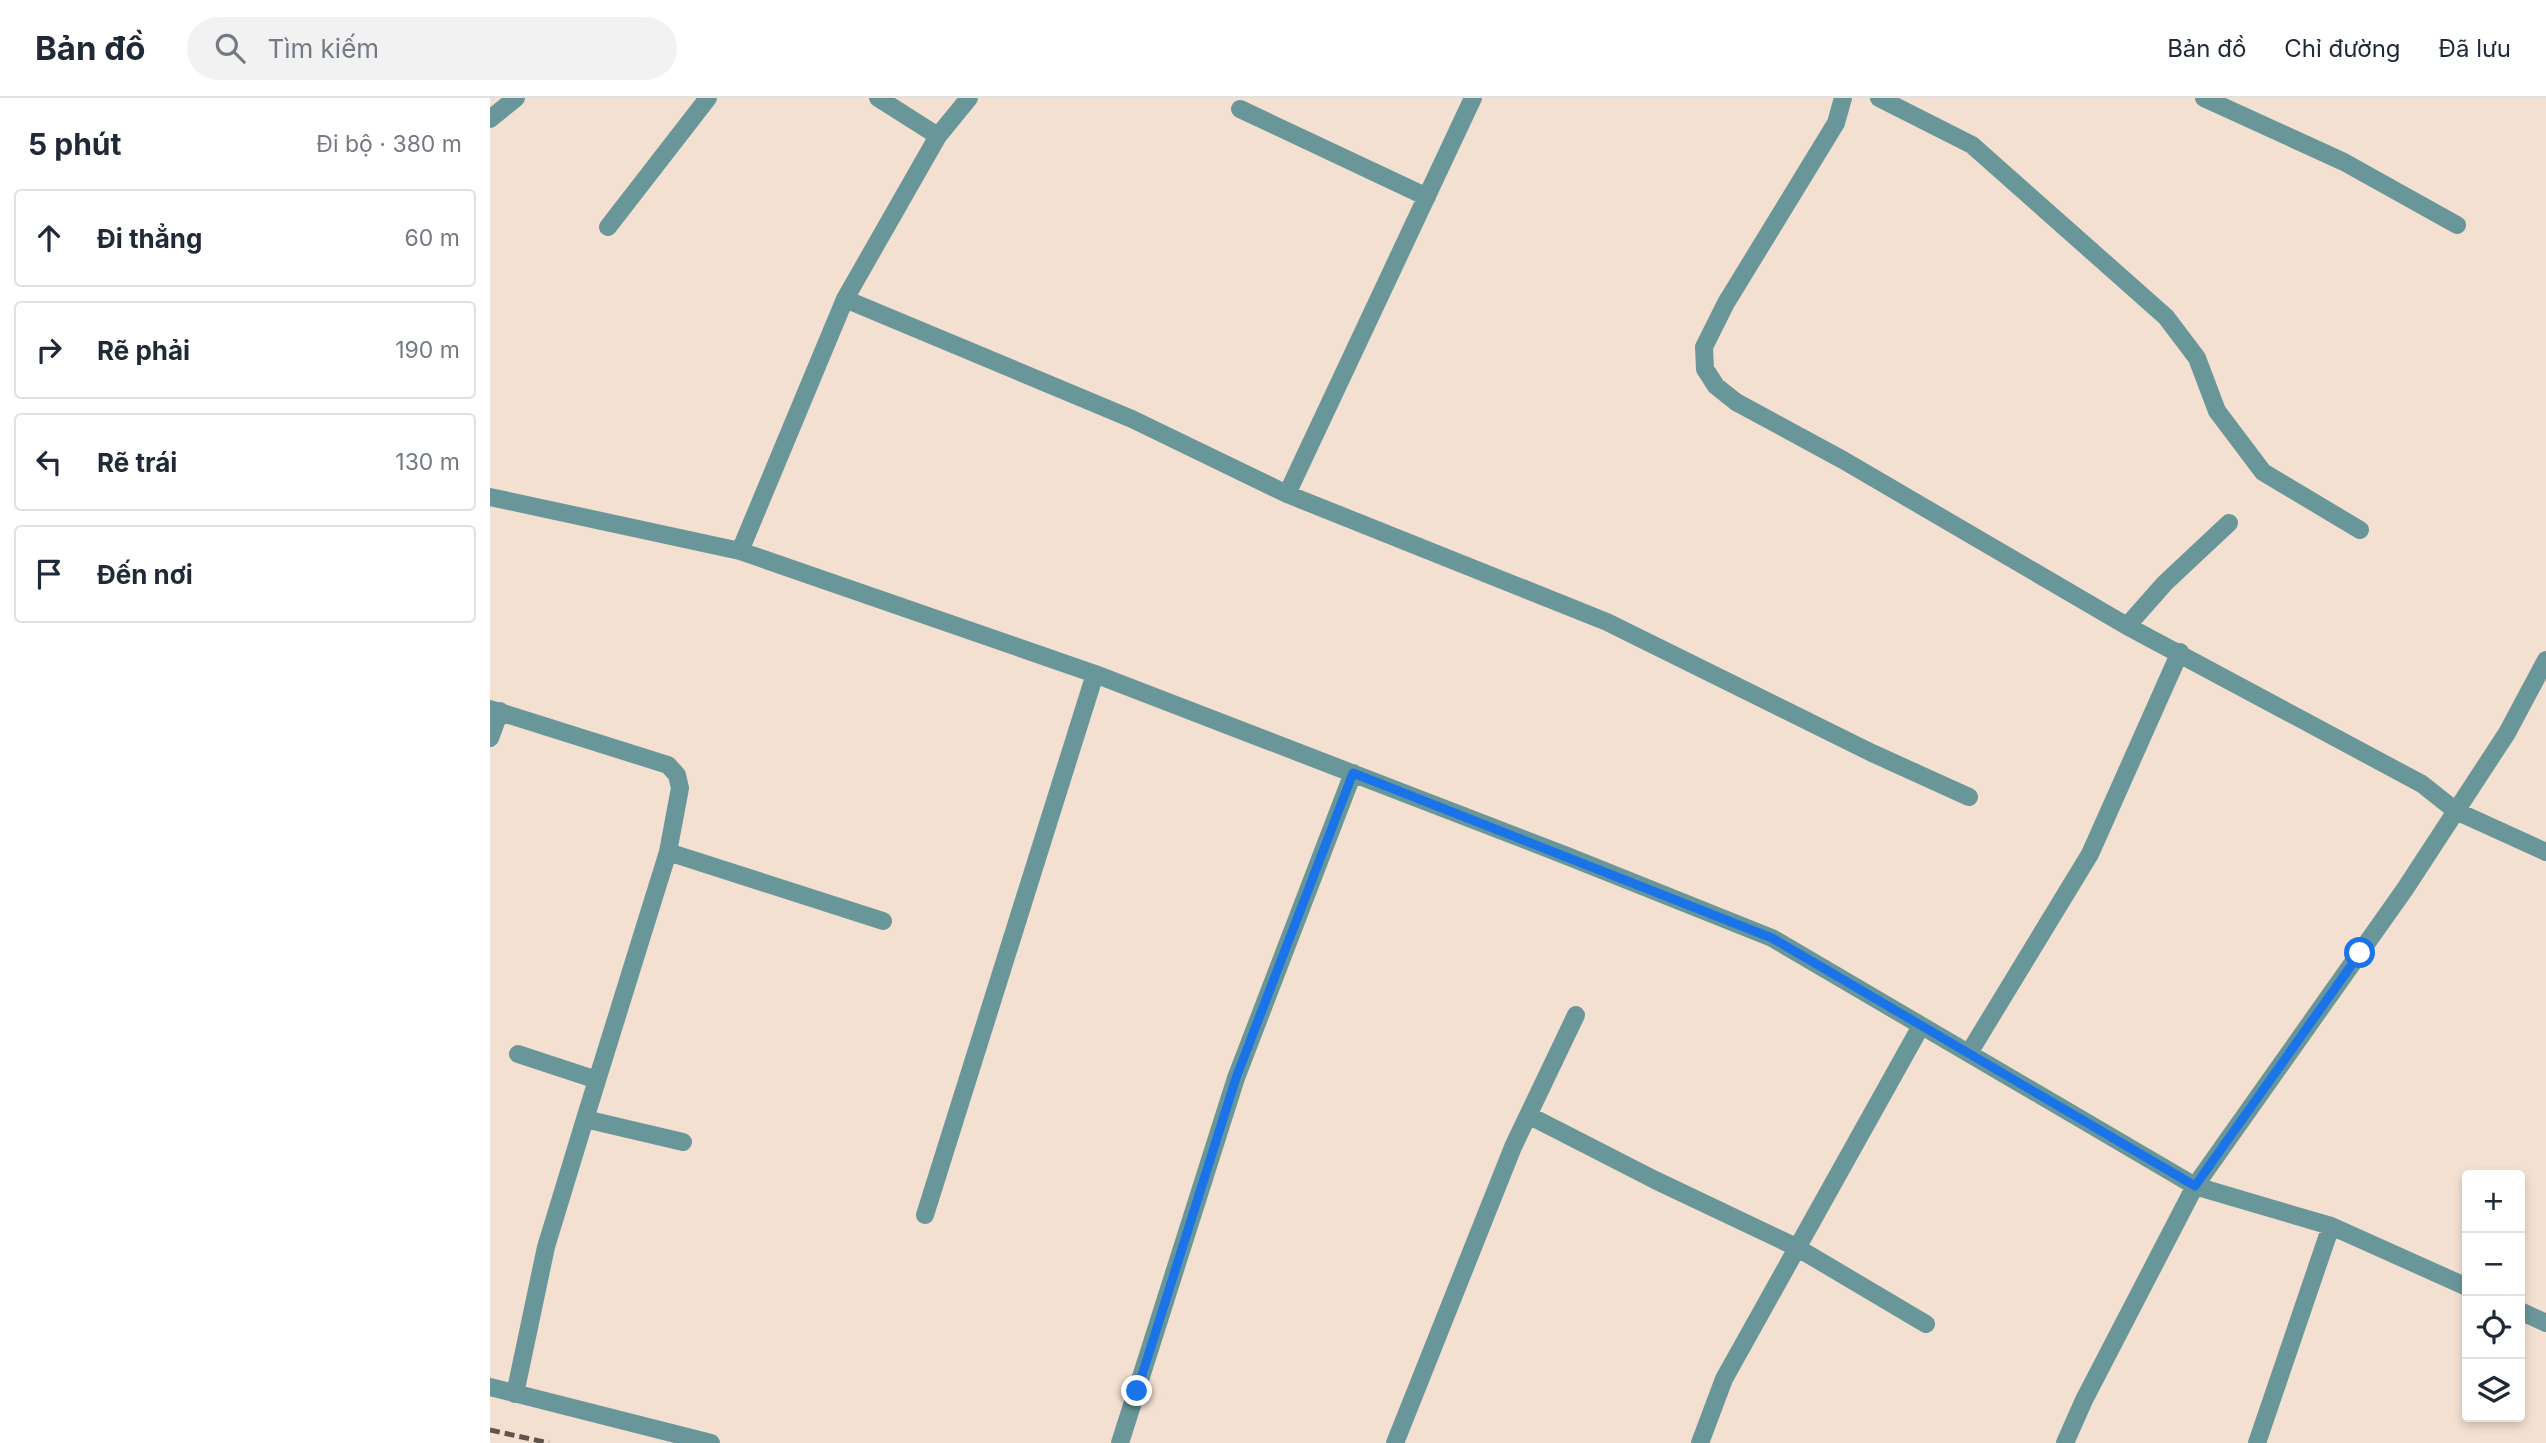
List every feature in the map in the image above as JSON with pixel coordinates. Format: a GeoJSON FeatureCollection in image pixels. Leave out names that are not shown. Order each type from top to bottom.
{"type":"FeatureCollection","features":[{"type":"Feature","properties":{"kind":"street"},"geometry":{"type":"LineString","coordinates":[[490,119],[516,98]]}},
{"type":"Feature","properties":{"kind":"street"},"geometry":{"type":"LineString","coordinates":[[608,227],[708,98]]}},
{"type":"Feature","properties":{"kind":"street"},"geometry":{"type":"LineString","coordinates":[[878,98],[938,136]]}},
{"type":"Feature","properties":{"kind":"street"},"geometry":{"type":"LineString","coordinates":[[740,551],[845,299],[938,136],[969,98]]}},
{"type":"Feature","properties":{"kind":"street"},"geometry":{"type":"LineString","coordinates":[[1287,494],[1473,98]]}},
{"type":"Feature","properties":{"kind":"street"},"geometry":{"type":"LineString","coordinates":[[1843,98],[1836,123],[1726,303],[1704,346],[1706,369],[1716,386],[1736,402],[1843,460],[2127,626],[2422,784],[2456,811],[2546,852]]}},
{"type":"Feature","properties":{"kind":"street"},"geometry":{"type":"LineString","coordinates":[[1879,98],[1972,145],[2166,317],[2197,358],[2217,411],[2263,472],[2360,530]]}},
{"type":"Feature","properties":{"kind":"street"},"geometry":{"type":"LineString","coordinates":[[2204,98],[2344,162],[2457,225]]}},
{"type":"Feature","properties":{"kind":"street"},"geometry":{"type":"LineString","coordinates":[[1240,109],[1427,197]]}},
{"type":"Feature","properties":{"kind":"street"},"geometry":{"type":"LineString","coordinates":[[845,299],[1132,419],[1287,494],[1607,622],[1872,753],[1969,797]]}},
{"type":"Feature","properties":{"kind":"street"},"geometry":{"type":"LineString","coordinates":[[490,497],[740,551],[1095,674],[1772,938],[2195,1186],[2331,1226],[2462,1285]]}},
{"type":"Feature","properties":{"kind":"street"},"geometry":{"type":"LineString","coordinates":[[2127,626],[2165,583],[2229,523]]}},
{"type":"Feature","properties":{"kind":"street"},"geometry":{"type":"LineString","coordinates":[[1969,1053],[2090,853],[2179,652]]}},
{"type":"Feature","properties":{"kind":"street"},"geometry":{"type":"LineString","coordinates":[[2065,1443],[2084,1400],[2195,1186],[2405,889],[2507,733],[2546,660]]}},
{"type":"Feature","properties":{"kind":"street"},"geometry":{"type":"LineString","coordinates":[[925,1215],[1095,674]]}},
{"type":"Feature","properties":{"kind":"street"},"geometry":{"type":"LineString","coordinates":[[490,737],[495,710],[667,765],[677,775],[680,788],[667,852],[546,1247],[515,1394]]}},
{"type":"Feature","properties":{"kind":"street"},"geometry":{"type":"LineString","coordinates":[[1120,1443],[1236,1078],[1353,773]]}},
{"type":"Feature","properties":{"kind":"street"},"geometry":{"type":"LineString","coordinates":[[667,852],[883,921]]}},
{"type":"Feature","properties":{"kind":"street"},"geometry":{"type":"LineString","coordinates":[[1401,1441],[1513,1147],[1576,1016]]}},
{"type":"Feature","properties":{"kind":"street"},"geometry":{"type":"LineString","coordinates":[[1700,1443],[1724,1379],[1921,1026]]}},
{"type":"Feature","properties":{"kind":"street"},"geometry":{"type":"LineString","coordinates":[[518,1054],[597,1080]]}},
{"type":"Feature","properties":{"kind":"street"},"geometry":{"type":"LineString","coordinates":[[1528,1115],[1654,1180],[1796,1247],[1926,1324]]}},
{"type":"Feature","properties":{"kind":"street"},"geometry":{"type":"LineString","coordinates":[[585,1119],[683,1142]]}},
{"type":"Feature","properties":{"kind":"street"},"geometry":{"type":"LineString","coordinates":[[2257,1443],[2331,1226]]}},
{"type":"Feature","properties":{"kind":"street"},"geometry":{"type":"LineString","coordinates":[[2525,1313],[2546,1323]]}},
{"type":"Feature","properties":{"kind":"street"},"geometry":{"type":"LineString","coordinates":[[490,1387],[711,1443]]}},
{"type":"Feature","properties":{"kind":"railway"},"geometry":{"type":"LineString","coordinates":[[490,1430],[549,1443]]}},
{"type":"Feature","properties":{"kind":"route"},"geometry":{"type":"LineString","coordinates":[[1137,1391],[1236,1078],[1353,773],[1772,938],[2195,1186],[2360,953]]}}]}
